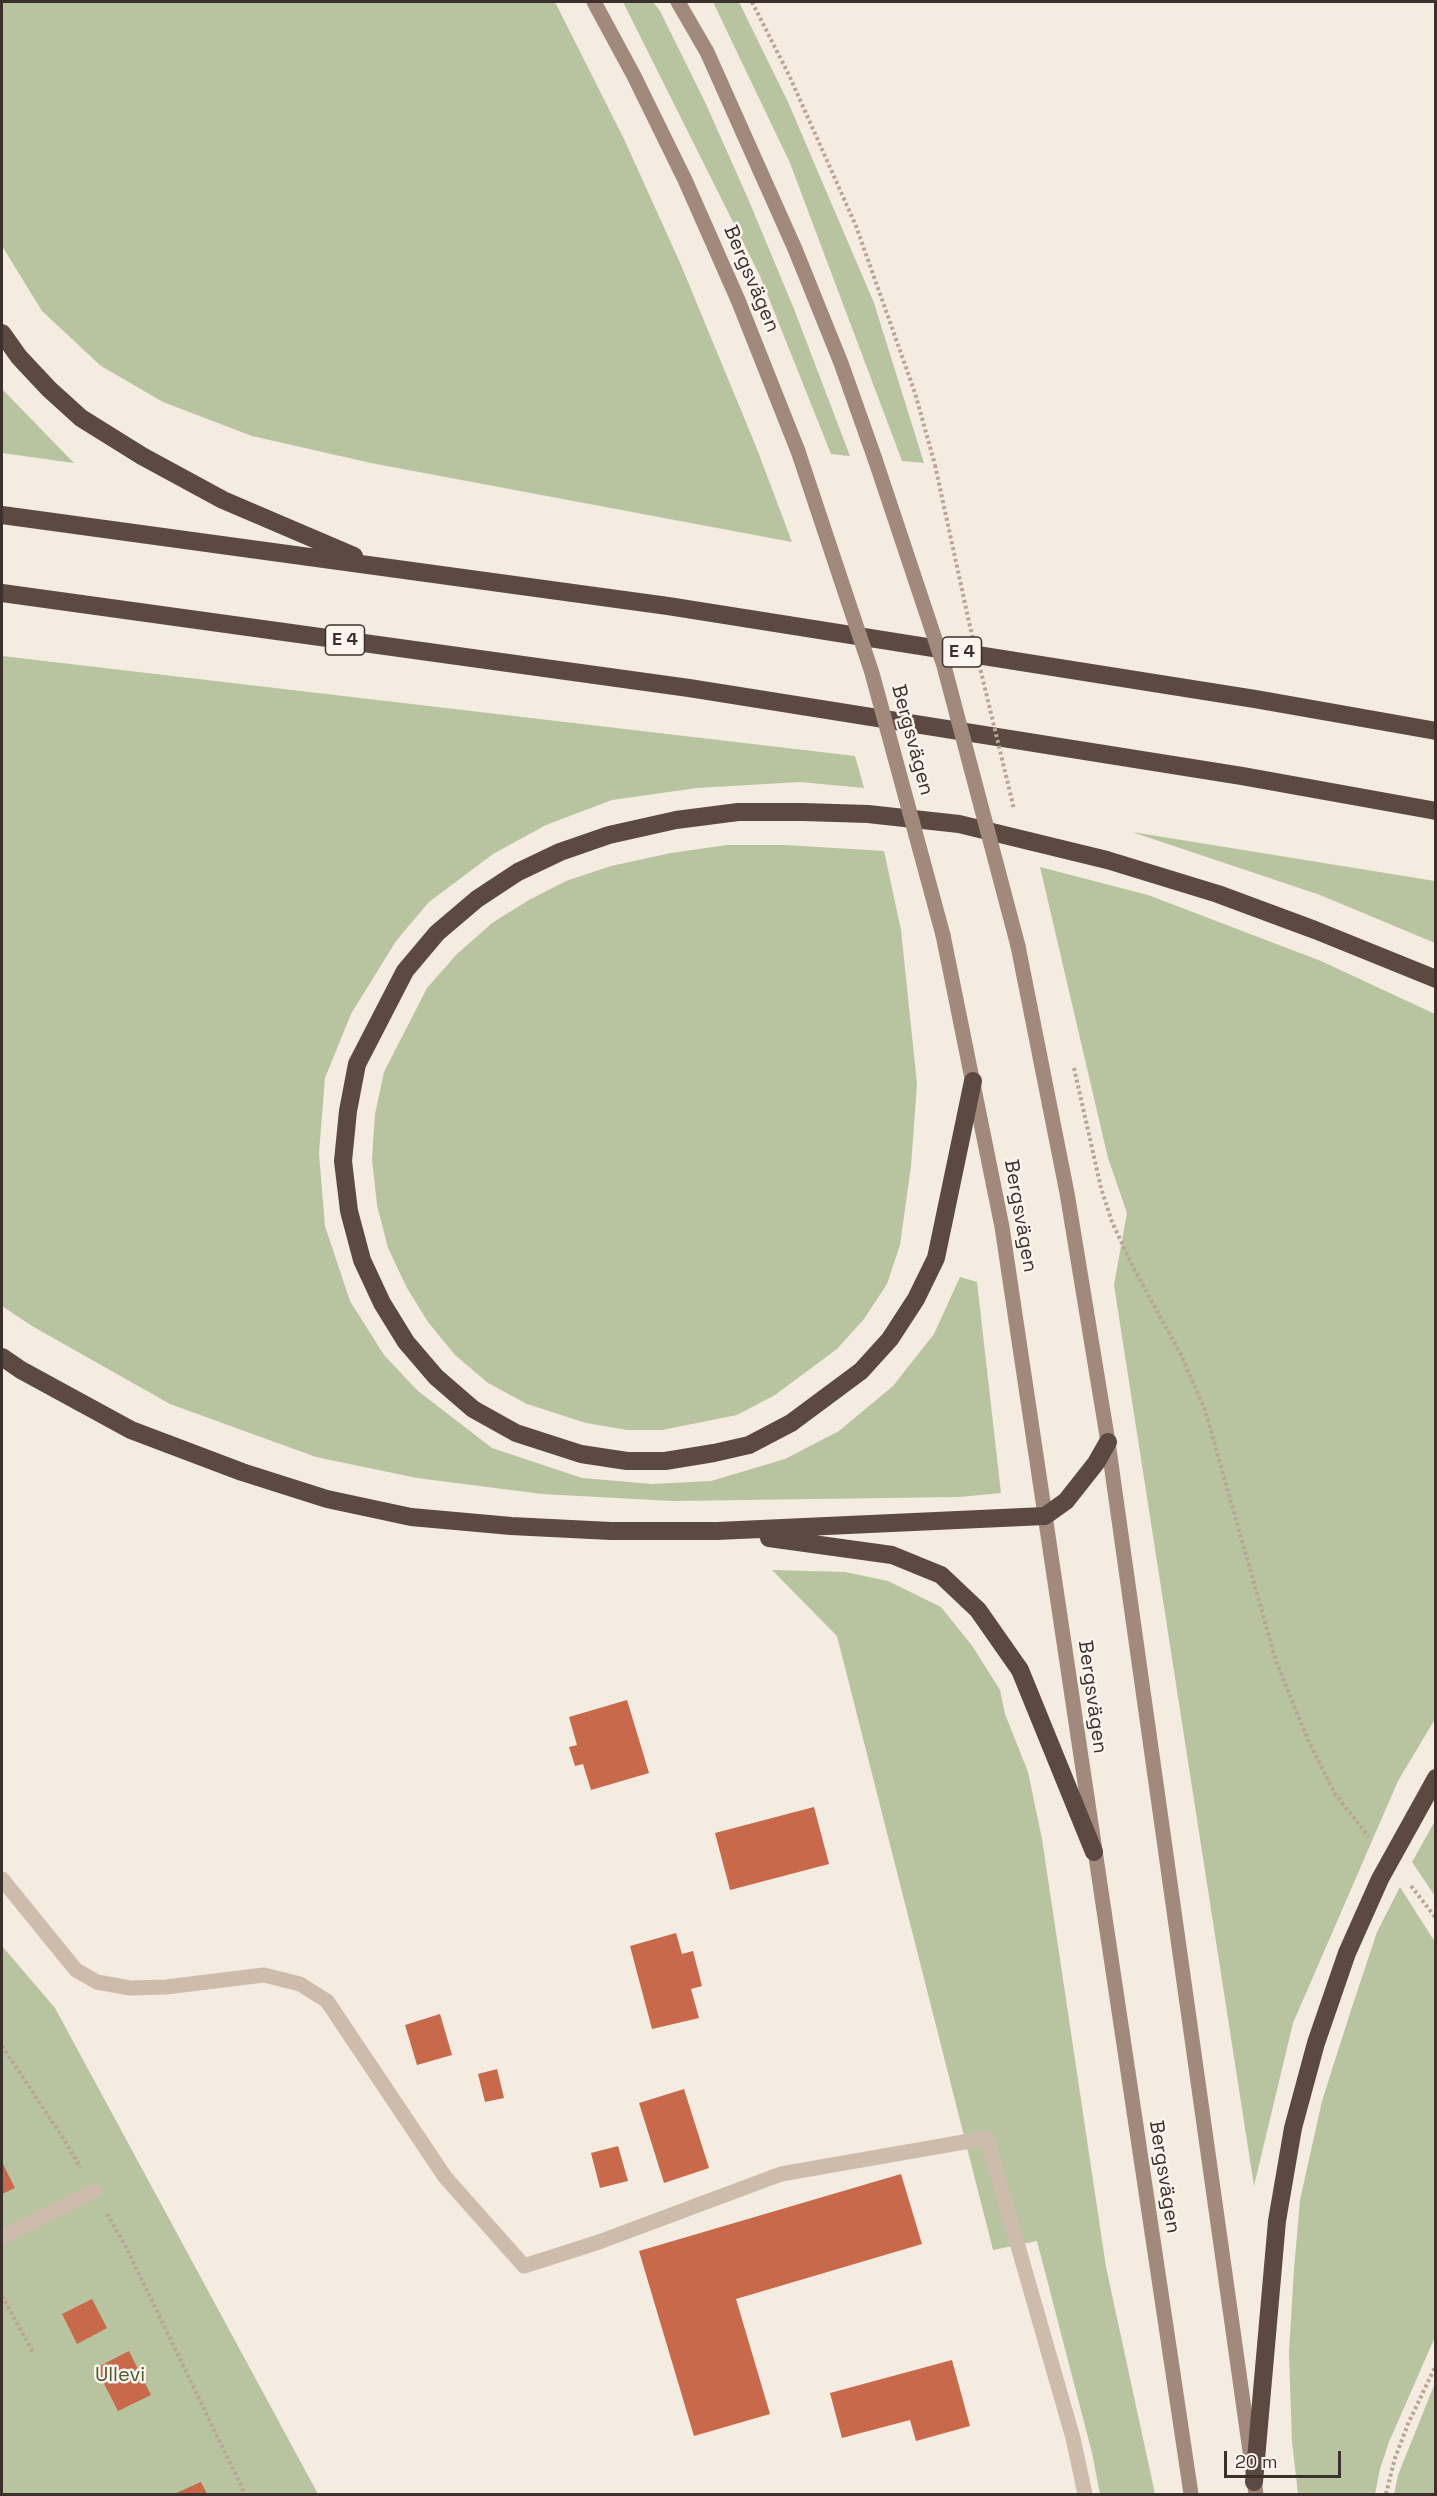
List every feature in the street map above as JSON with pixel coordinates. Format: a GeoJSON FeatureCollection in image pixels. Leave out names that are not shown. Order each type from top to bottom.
{"type":"FeatureCollection","features":[{"type":"Feature","properties":{"kind":"highway"},"geometry":{"type":"LineString","coordinates":[[2,333],[49,389],[81,418],[142,456],[223,500],[375,565]]}},
{"type":"Feature","properties":{"kind":"highway","name":"E 4"},"geometry":{"type":"LineString","coordinates":[[2,514],[668,606],[1243,697],[1436,731]]}},
{"type":"Feature","properties":{"kind":"highway","name":"E 4"},"geometry":{"type":"LineString","coordinates":[[2,593],[690,687],[1242,776],[1436,811]]}},
{"type":"Feature","properties":{"kind":"highway"},"geometry":{"type":"LineString","coordinates":[[973,1081],[936,1258],[916,1299],[891,1339],[861,1371],[791,1423],[749,1445],[714,1454],[665,1461],[627,1461],[581,1454],[516,1432],[473,1409],[436,1377],[406,1342],[382,1303],[362,1260],[349,1211],[343,1161],[348,1111],[357,1064],[405,971],[437,933],[477,898],[518,872],[560,852],[609,835],[676,820],[738,812],[803,812],[868,814],[958,824],[1107,860],[1218,894],[1436,979]]}},
{"type":"Feature","properties":{"kind":"highway"},"geometry":{"type":"LineString","coordinates":[[2,1358],[132,1430],[242,1472],[327,1499],[411,1517],[512,1526],[611,1531],[717,1532],[1045,1516],[1066,1501],[1096,1463],[1108,1442]]}},
{"type":"Feature","properties":{"kind":"highway"},"geometry":{"type":"LineString","coordinates":[[717,1532],[891,1555],[941,1575],[978,1610],[1020,1670],[1094,1852]]}},
{"type":"Feature","properties":{"kind":"highway"},"geometry":{"type":"LineString","coordinates":[[1255,2488],[1277,2221],[1293,2128],[1316,2043],[1347,1953],[1380,1879],[1436,1778]]}},
{"type":"Feature","properties":{"kind":"main road","name":"Bergsvägen"},"geometry":{"type":"LineString","coordinates":[[594,2],[634,76],[685,180],[742,310],[798,451],[872,673],[943,935],[1002,1227],[1191,2494]]}},
{"type":"Feature","properties":{"kind":"main road"},"geometry":{"type":"LineString","coordinates":[[678,2],[707,52],[795,249],[841,363],[944,666],[1018,946],[1067,1193],[1108,1442],[1255,2488]]}},
{"type":"Feature","properties":{"kind":"lane"},"geometry":{"type":"LineString","coordinates":[[2,1879],[76,1970],[97,1982],[130,1988],[157,1987],[264,1975],[300,1984],[327,2001],[445,2177],[524,2266],[599,2242],[781,2174],[987,2138],[1073,2438],[1085,2494]]}},
{"type":"Feature","properties":{"kind":"lane"},"geometry":{"type":"LineString","coordinates":[[2,2237],[94,2191]]}},
{"type":"Feature","properties":{"kind":"path"},"geometry":{"type":"LineString","coordinates":[[752,2],[789,75],[856,226],[915,393],[936,465],[964,601],[1015,814]]}},
{"type":"Feature","properties":{"kind":"path"},"geometry":{"type":"LineString","coordinates":[[1072,1061],[1101,1188],[1112,1222],[1133,1267],[1170,1334],[1205,1410],[1276,1660],[1308,1740],[1335,1794],[1371,1840]]}},
{"type":"Feature","properties":{"kind":"path"},"geometry":{"type":"LineString","coordinates":[[1411,1886],[1436,1918]]}},
{"type":"Feature","properties":{"kind":"path"},"geometry":{"type":"LineString","coordinates":[[2,2046],[63,2138],[126,2247],[245,2494]]}},
{"type":"Feature","properties":{"kind":"path"},"geometry":{"type":"LineString","coordinates":[[2,2296],[34,2354]]}},
{"type":"Feature","properties":{"kind":"path"},"geometry":{"type":"LineString","coordinates":[[1386,2494],[1398,2449],[1436,2365]]}},
{"type":"Feature","properties":{"kind":"green space"},"geometry":{"type":"Polygon","coordinates":[[[2,2],[555,2],[624,139],[681,265],[757,449],[792,542],[371,463],[252,436],[163,402],[101,366],[42,311],[2,246],[2,2]]]}},
{"type":"Feature","properties":{"kind":"green space"},"geometry":{"type":"Polygon","coordinates":[[[623,2],[653,2],[660,11],[705,102],[749,201],[794,309],[850,456],[831,454],[760,276],[623,2]]]}},
{"type":"Feature","properties":{"kind":"green space"},"geometry":{"type":"Polygon","coordinates":[[[713,2],[739,2],[788,102],[874,303],[924,463],[902,461],[790,163],[713,2]]]}},
{"type":"Feature","properties":{"kind":"green space"},"geometry":{"type":"Polygon","coordinates":[[[2,389],[74,463],[2,453],[2,389]]]}},
{"type":"Feature","properties":{"kind":"green space"},"geometry":{"type":"Polygon","coordinates":[[[2,656],[855,756],[864,788],[800,782],[697,788],[612,800],[546,825],[493,854],[429,902],[396,941],[351,1014],[325,1078],[319,1153],[325,1226],[350,1301],[384,1355],[418,1391],[492,1448],[582,1478],[652,1484],[711,1481],[785,1459],[839,1431],[893,1386],[934,1334],[960,1277],[977,1282],[1001,1493],[959,1497],[673,1501],[542,1494],[417,1478],[316,1457],[170,1404],[32,1326],[2,1306],[2,656]]]}},
{"type":"Feature","properties":{"kind":"green space"},"geometry":{"type":"Polygon","coordinates":[[[1132,832],[1435,881],[1435,943],[1320,895],[1132,832]]]}},
{"type":"Feature","properties":{"kind":"green space"},"geometry":{"type":"Polygon","coordinates":[[[727,845],[785,845],[884,851],[901,930],[917,1084],[911,1166],[900,1245],[887,1284],[864,1319],[837,1349],[775,1395],[737,1415],[662,1430],[627,1430],[586,1423],[527,1404],[488,1383],[455,1355],[428,1322],[407,1288],[388,1248],[377,1205],[372,1159],[375,1114],[384,1072],[427,988],[456,955],[492,923],[566,881],[611,866],[671,853],[727,845]]]}},
{"type":"Feature","properties":{"kind":"green space"},"geometry":{"type":"Polygon","coordinates":[[[1040,867],[1148,895],[1321,961],[1435,1014],[1435,1719],[1398,1781],[1293,2023],[1254,2186],[1114,1285],[1127,1213],[1108,1158],[1040,867]]]}},
{"type":"Feature","properties":{"kind":"green space"},"geometry":{"type":"Polygon","coordinates":[[[772,1570],[845,1572],[888,1581],[941,1607],[973,1647],[1000,1690],[1005,1714],[1028,1772],[1042,1839],[1106,2267],[1155,2494],[1100,2494],[1092,2453],[1037,2241],[993,2250],[837,1636],[772,1570]]]}},
{"type":"Feature","properties":{"kind":"green space"},"geometry":{"type":"Polygon","coordinates":[[[1435,1821],[1436,1896],[1412,1862],[1435,1821]]]}},
{"type":"Feature","properties":{"kind":"green space"},"geometry":{"type":"Polygon","coordinates":[[[1400,1887],[1435,1942],[1435,2337],[1389,2442],[1375,2494],[1298,2494],[1292,2442],[1289,2353],[1300,2200],[1322,2101],[1351,2010],[1377,1932],[1400,1887]]]}},
{"type":"Feature","properties":{"kind":"green space","name":"Ullevi"},"geometry":{"type":"Polygon","coordinates":[[[2,1946],[55,2008],[318,2494],[2,2494],[2,1946]]]}},
{"type":"Feature","properties":{"kind":"green space"},"geometry":{"type":"Polygon","coordinates":[[[1435,2383],[1435,2494],[1394,2494],[1398,2475],[1435,2383]]]}},
{"type":"Feature","properties":{"kind":"building"},"geometry":{"type":"Polygon","coordinates":[[[627,1700],[649,1773],[591,1790],[583,1764],[575,1766],[569,1747],[577,1745],[569,1717],[627,1700]]]}},
{"type":"Feature","properties":{"kind":"building"},"geometry":{"type":"Polygon","coordinates":[[[814,1807],[829,1864],[730,1890],[715,1833],[814,1807]]]}},
{"type":"Feature","properties":{"kind":"building"},"geometry":{"type":"Polygon","coordinates":[[[676,1933],[682,1954],[693,1951],[702,1986],[691,1989],[699,2018],[652,2029],[630,1946],[676,1933]]]}},
{"type":"Feature","properties":{"kind":"building"},"geometry":{"type":"Polygon","coordinates":[[[440,2014],[452,2055],[417,2065],[405,2025],[440,2014]]]}},
{"type":"Feature","properties":{"kind":"building"},"geometry":{"type":"Polygon","coordinates":[[[497,2069],[504,2098],[485,2102],[478,2074],[497,2069]]]}},
{"type":"Feature","properties":{"kind":"building"},"geometry":{"type":"Polygon","coordinates":[[[684,2089],[709,2168],[664,2183],[639,2103],[684,2089]]]}},
{"type":"Feature","properties":{"kind":"building"},"geometry":{"type":"Polygon","coordinates":[[[618,2146],[628,2181],[600,2188],[591,2153],[618,2146]]]}},
{"type":"Feature","properties":{"kind":"building"},"geometry":{"type":"Polygon","coordinates":[[[2,2162],[15,2188],[2,2194],[2,2162]]]}},
{"type":"Feature","properties":{"kind":"building"},"geometry":{"type":"Polygon","coordinates":[[[901,2174],[922,2244],[736,2299],[770,2414],[694,2436],[639,2251],[901,2174]]]}},
{"type":"Feature","properties":{"kind":"building"},"geometry":{"type":"Polygon","coordinates":[[[92,2299],[107,2328],[77,2344],[62,2314],[92,2299]]]}},
{"type":"Feature","properties":{"kind":"building"},"geometry":{"type":"Polygon","coordinates":[[[129,2351],[151,2395],[118,2411],[96,2368],[129,2351]]]}},
{"type":"Feature","properties":{"kind":"building"},"geometry":{"type":"Polygon","coordinates":[[[952,2360],[970,2426],[916,2441],[910,2420],[842,2438],[830,2393],[952,2360]]]}},
{"type":"Feature","properties":{"kind":"building"},"geometry":{"type":"Polygon","coordinates":[[[201,2482],[207,2494],[174,2494],[201,2482]]]}}]}
